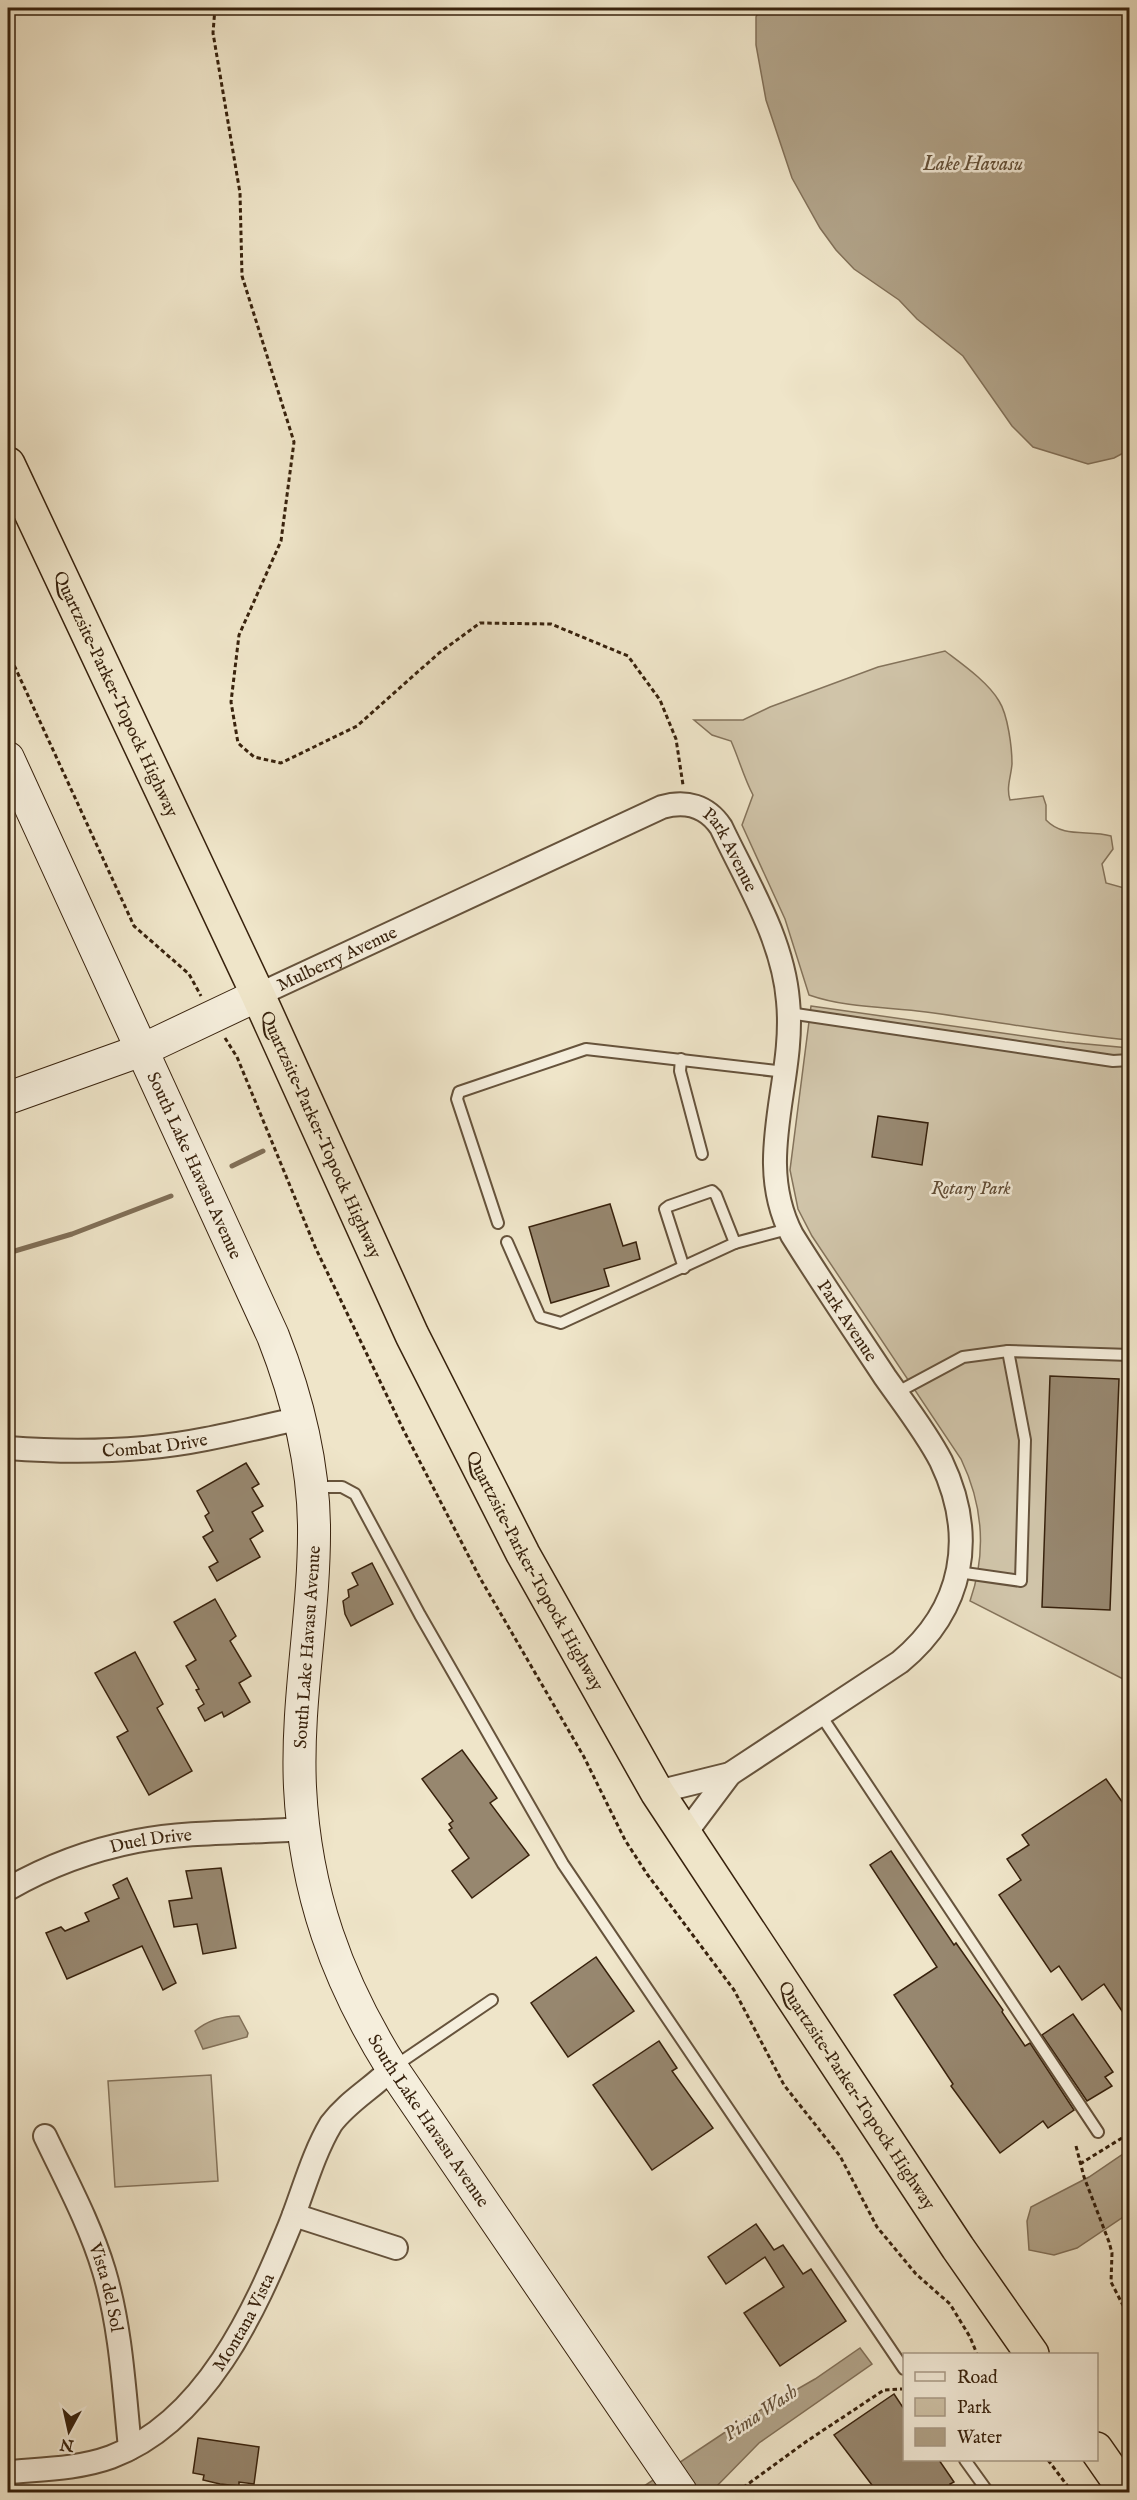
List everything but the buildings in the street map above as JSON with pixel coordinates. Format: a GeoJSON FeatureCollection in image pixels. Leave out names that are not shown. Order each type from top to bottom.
{"type":"FeatureCollection","features":[{"type":"Feature","properties":{"kind":"highway","name":"Quartzsite–Parker–Topock Highway"},"geometry":{"type":"LineString","coordinates":[[8,464],[258,995],[412,1335],[523,1554],[657,1792],[958,2248],[1031,2353]]}},
{"type":"Feature","properties":{"kind":"highway"},"geometry":{"type":"LineString","coordinates":[[1098,2452],[1126,2493]]}},
{"type":"Feature","properties":{"kind":"main road","name":"South Lake Havasu Avenue"},"geometry":{"type":"LineString","coordinates":[[8,758],[273,1336],[301,1418],[312,1487],[312,1565],[300,1742],[300,1786],[303,1829],[310,1872],[333,1956],[351,1996],[392,2068],[681,2493]]}},
{"type":"Feature","properties":{"kind":"main road","name":"Mulberry Avenue"},"geometry":{"type":"LineString","coordinates":[[8,1098],[142,1050],[258,995]]}},
{"type":"Feature","properties":{"kind":"street","name":"Park Avenue"},"geometry":{"type":"LineString","coordinates":[[662,807],[685,804],[704,810],[722,827],[775,942],[786,982],[789,1013],[789,1042],[774,1171],[779,1204],[789,1229],[939,1459],[952,1488],[960,1530],[961,1557],[952,1594],[942,1614],[922,1642],[900,1662],[730,1774],[685,1834]]}},
{"type":"Feature","properties":{"kind":"street","name":"Mulberry Avenue"},"geometry":{"type":"LineString","coordinates":[[258,995],[662,807]]}},
{"type":"Feature","properties":{"kind":"street","name":"Combat Drive"},"geometry":{"type":"LineString","coordinates":[[8,1448],[96,1451],[151,1447],[204,1440],[301,1418]]}},
{"type":"Feature","properties":{"kind":"street","name":"Park Avenue"},"geometry":{"type":"LineString","coordinates":[[657,1792],[730,1774]]}},
{"type":"Feature","properties":{"kind":"street","name":"Duel Drive"},"geometry":{"type":"LineString","coordinates":[[8,1889],[46,1869],[82,1855],[138,1841],[303,1829]]}},
{"type":"Feature","properties":{"kind":"street","name":"Montana Vista"},"geometry":{"type":"LineString","coordinates":[[8,2472],[81,2464],[111,2457],[152,2436],[175,2416],[229,2351],[263,2289],[332,2124],[347,2105],[376,2084],[392,2068]]}},
{"type":"Feature","properties":{"kind":"street","name":"Vista del Sol"},"geometry":{"type":"LineString","coordinates":[[45,2136],[93,2238],[104,2271],[119,2338],[130,2448]]}},
{"type":"Feature","properties":{"kind":"street"},"geometry":{"type":"LineString","coordinates":[[294,2215],[396,2248]]}},
{"type":"Feature","properties":{"kind":"lane"},"geometry":{"type":"LineString","coordinates":[[789,1013],[1113,1061],[1130,1060]]}},
{"type":"Feature","properties":{"kind":"lane"},"geometry":{"type":"LineString","coordinates":[[498,1223],[457,1099],[459,1092],[586,1049],[785,1072]]}},
{"type":"Feature","properties":{"kind":"lane"},"geometry":{"type":"LineString","coordinates":[[681,1059],[680,1071],[702,1154]]}},
{"type":"Feature","properties":{"kind":"lane"},"geometry":{"type":"LineString","coordinates":[[684,1268],[665,1209],[669,1206],[712,1191],[716,1195],[735,1243]]}},
{"type":"Feature","properties":{"kind":"lane"},"geometry":{"type":"LineString","coordinates":[[507,1242],[540,1317],[561,1323],[735,1243],[789,1229]]}},
{"type":"Feature","properties":{"kind":"lane"},"geometry":{"type":"LineString","coordinates":[[958,1572],[1021,1581],[1025,1440],[1008,1351]]}},
{"type":"Feature","properties":{"kind":"lane"},"geometry":{"type":"LineString","coordinates":[[896,1393],[963,1357],[1008,1351],[1130,1355]]}},
{"type":"Feature","properties":{"kind":"lane"},"geometry":{"type":"LineString","coordinates":[[312,1487],[342,1487],[355,1494],[420,1615],[563,1864],[903,2368]]}},
{"type":"Feature","properties":{"kind":"lane"},"geometry":{"type":"LineString","coordinates":[[820,1714],[1098,2132]]}},
{"type":"Feature","properties":{"kind":"lane"},"geometry":{"type":"LineString","coordinates":[[392,2068],[492,2000]]}},
{"type":"Feature","properties":{"kind":"lane"},"geometry":{"type":"LineString","coordinates":[[966,2461],[988,2493]]}},
{"type":"Feature","properties":{"kind":"path"},"geometry":{"type":"LineString","coordinates":[[215,8],[213,33],[240,193],[242,276],[294,442],[281,541],[239,635],[231,702],[238,743],[254,757],[281,763],[357,726],[439,653],[480,622],[551,624],[628,656],[660,700],[676,739],[685,804]]}},
{"type":"Feature","properties":{"kind":"path"},"geometry":{"type":"LineString","coordinates":[[8,652],[134,926],[189,974],[212,1018],[237,1057],[316,1249],[404,1431],[480,1578],[584,1758],[625,1840],[647,1874],[734,1990],[784,2085],[840,2156],[877,2227],[916,2274],[950,2304],[970,2337],[976,2353]]}},
{"type":"Feature","properties":{"kind":"path"},"geometry":{"type":"LineString","coordinates":[[1080,2164],[1130,2133]]}},
{"type":"Feature","properties":{"kind":"path"},"geometry":{"type":"LineString","coordinates":[[1076,2146],[1084,2176],[1112,2253],[1111,2282],[1130,2319]]}},
{"type":"Feature","properties":{"kind":"path"},"geometry":{"type":"LineString","coordinates":[[737,2493],[807,2441],[884,2390],[902,2389]]}},
{"type":"Feature","properties":{"kind":"path"},"geometry":{"type":"LineString","coordinates":[[1049,2461],[1072,2493]]}},
{"type":"Feature","properties":{"kind":"green space"},"geometry":{"type":"Polygon","coordinates":[[[945,651],[982,680],[1002,707],[1011,749],[1012,764],[1008,791],[1010,800],[1043,796],[1046,805],[1046,820],[1053,826],[1069,832],[1111,836],[1113,849],[1102,864],[1106,883],[1124,888],[1129,886],[1129,1040],[926,1012],[852,1005],[809,995],[785,919],[742,825],[753,795],[734,748],[731,741],[712,735],[694,720],[743,720],[770,707],[878,667],[945,651]]]}},
{"type":"Feature","properties":{"kind":"green space","name":"Rotary Park"},"geometry":{"type":"Polygon","coordinates":[[[811,1006],[1065,1042],[1129,1048],[1129,1682],[970,1601],[979,1565],[980,1529],[974,1494],[961,1459],[812,1236],[798,1209],[790,1170],[811,1006]]]}},
{"type":"Feature","properties":{"kind":"green space"},"geometry":{"type":"Polygon","coordinates":[[[211,2075],[218,2181],[115,2187],[108,2081],[211,2075]]]}},
{"type":"Feature","properties":{"kind":"water","name":"Lake Havasu"},"geometry":{"type":"Polygon","coordinates":[[[760,8],[1129,8],[1129,450],[1114,458],[1088,464],[1033,447],[1012,426],[963,356],[917,319],[899,300],[854,269],[836,250],[820,228],[792,178],[766,100],[756,45],[756,17],[760,8]]]}},
{"type":"Feature","properties":{"kind":"water"},"geometry":{"type":"Polygon","coordinates":[[[239,2016],[248,2033],[247,2037],[203,2049],[195,2031],[216,2019],[239,2016]]]}},
{"type":"Feature","properties":{"kind":"water"},"geometry":{"type":"Polygon","coordinates":[[[1129,2150],[1129,2213],[1077,2248],[1054,2255],[1029,2250],[1027,2221],[1031,2207],[1089,2177],[1129,2150]]]}},
{"type":"Feature","properties":{"kind":"water","name":"Pima Wash"},"geometry":{"type":"Polygon","coordinates":[[[860,2348],[872,2364],[759,2443],[711,2492],[635,2492],[745,2419],[815,2379],[860,2348]]]}},
{"type":"Feature","properties":{"kind":"waterway"},"geometry":{"type":"LineString","coordinates":[[232,1166],[263,1151]]}},
{"type":"Feature","properties":{"kind":"waterway"},"geometry":{"type":"LineString","coordinates":[[8,1253],[72,1234],[171,1196]]}}]}
